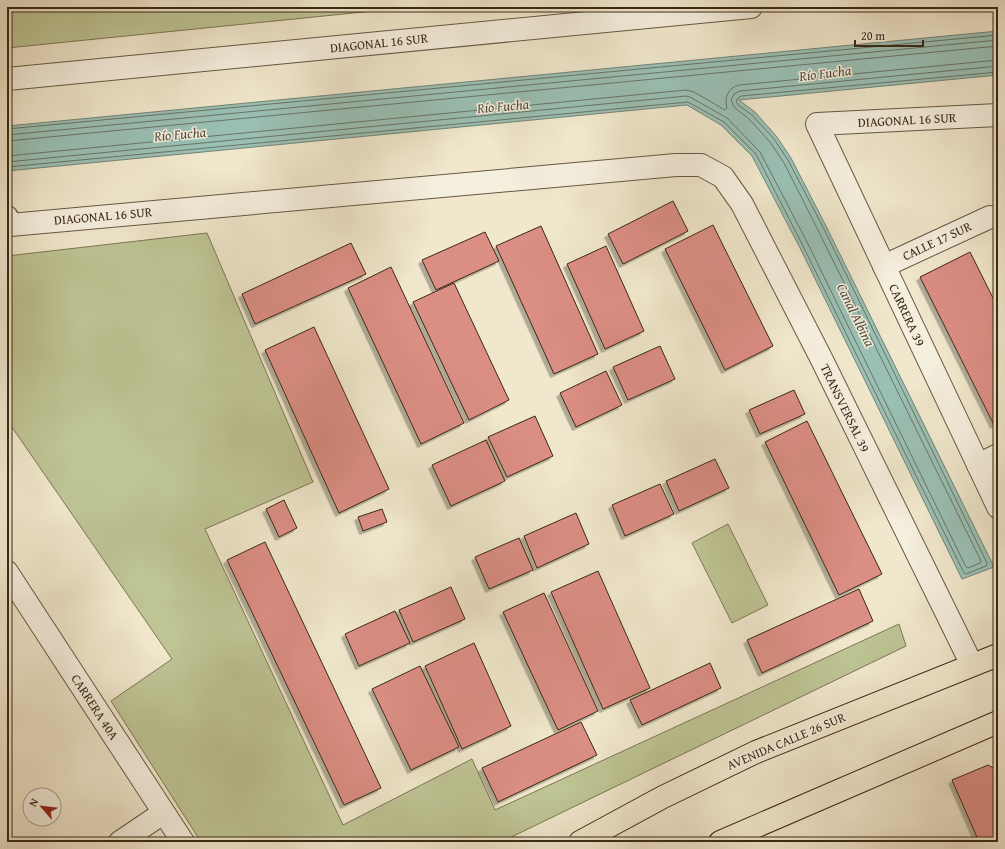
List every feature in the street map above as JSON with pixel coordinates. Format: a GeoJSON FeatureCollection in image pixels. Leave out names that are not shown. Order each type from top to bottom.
{"type":"FeatureCollection","features":[{"type":"Feature","properties":{"kind":"main road","name":"AVENIDA CALLE 26 SUR"},"geometry":{"type":"LineString","coordinates":[[580,842],[662,797],[756,752],[998,655]]}},
{"type":"Feature","properties":{"kind":"main road"},"geometry":{"type":"LineString","coordinates":[[720,842],[998,723]]}},
{"type":"Feature","properties":{"kind":"street","name":"DIAGONAL 16 SUR"},"geometry":{"type":"LineString","coordinates":[[7,79],[751,7]]}},
{"type":"Feature","properties":{"kind":"street","name":"DIAGONAL 16 SUR"},"geometry":{"type":"LineString","coordinates":[[816,124],[998,115]]}},
{"type":"Feature","properties":{"kind":"street","name":"CARRERA 39"},"geometry":{"type":"LineString","coordinates":[[816,124],[998,507]]}},
{"type":"Feature","properties":{"kind":"street","name":"DIAGONAL 16 SUR"},"geometry":{"type":"LineString","coordinates":[[8,222],[676,165],[701,165]]}},
{"type":"Feature","properties":{"kind":"street","name":"TRANSVERSAL 39"},"geometry":{"type":"LineString","coordinates":[[701,165],[723,176],[742,204],[972,665]]}},
{"type":"Feature","properties":{"kind":"street","name":"CALLE 17 SUR"},"geometry":{"type":"LineString","coordinates":[[884,266],[990,217]]}},
{"type":"Feature","properties":{"kind":"street"},"geometry":{"type":"LineString","coordinates":[[978,465],[998,455]]}},
{"type":"Feature","properties":{"kind":"street","name":"CARRERA 40A"},"geometry":{"type":"LineString","coordinates":[[7,572],[182,842]]}},
{"type":"Feature","properties":{"kind":"street"},"geometry":{"type":"LineString","coordinates":[[120,842],[163,813]]}},
{"type":"Feature","properties":{"kind":"green space"},"geometry":{"type":"Polygon","coordinates":[[[7,7],[413,7],[7,48],[7,7]]]}},
{"type":"Feature","properties":{"kind":"green space"},"geometry":{"type":"Polygon","coordinates":[[[207,233],[313,482],[205,529],[343,825],[472,759],[495,810],[899,624],[906,646],[501,842],[201,842],[111,701],[172,659],[7,420],[7,256],[207,233]]]}},
{"type":"Feature","properties":{"kind":"green space"},"geometry":{"type":"Polygon","coordinates":[[[728,524],[768,605],[732,623],[692,543],[728,524]]]}},
{"type":"Feature","properties":{"kind":"water"},"geometry":{"type":"Polygon","coordinates":[[[998,31],[998,75],[739,100],[755,112],[777,137],[791,158],[994,567],[962,579],[800,248],[752,156],[721,125],[687,105],[7,171],[7,126],[998,31]]]}},
{"type":"Feature","properties":{"kind":"building"},"geometry":{"type":"Polygon","coordinates":[[[673,201],[688,231],[623,264],[608,234],[673,201]]]}},
{"type":"Feature","properties":{"kind":"building"},"geometry":{"type":"Polygon","coordinates":[[[713,225],[773,346],[725,370],[665,249],[713,225]]]}},
{"type":"Feature","properties":{"kind":"building"},"geometry":{"type":"Polygon","coordinates":[[[541,226],[598,354],[554,374],[496,246],[541,226]]]}},
{"type":"Feature","properties":{"kind":"building"},"geometry":{"type":"Polygon","coordinates":[[[485,232],[499,261],[436,290],[422,260],[485,232]]]}},
{"type":"Feature","properties":{"kind":"building"},"geometry":{"type":"Polygon","coordinates":[[[351,243],[366,274],[255,324],[242,294],[351,243]]]}},
{"type":"Feature","properties":{"kind":"building"},"geometry":{"type":"Polygon","coordinates":[[[606,246],[644,331],[605,349],[567,264],[606,246]]]}},
{"type":"Feature","properties":{"kind":"building"},"geometry":{"type":"Polygon","coordinates":[[[970,252],[998,308],[998,423],[994,425],[920,277],[970,252]]]}},
{"type":"Feature","properties":{"kind":"building"},"geometry":{"type":"Polygon","coordinates":[[[391,267],[464,423],[421,444],[348,288],[391,267]]]}},
{"type":"Feature","properties":{"kind":"building"},"geometry":{"type":"Polygon","coordinates":[[[454,283],[509,400],[469,420],[413,302],[454,283]]]}},
{"type":"Feature","properties":{"kind":"building"},"geometry":{"type":"Polygon","coordinates":[[[314,327],[389,489],[339,513],[265,350],[314,327]]]}},
{"type":"Feature","properties":{"kind":"building"},"geometry":{"type":"Polygon","coordinates":[[[660,346],[675,379],[628,400],[613,367],[660,346]]]}},
{"type":"Feature","properties":{"kind":"building"},"geometry":{"type":"Polygon","coordinates":[[[606,371],[622,405],[576,427],[560,393],[606,371]]]}},
{"type":"Feature","properties":{"kind":"building"},"geometry":{"type":"Polygon","coordinates":[[[794,390],[805,414],[760,434],[749,410],[794,390]]]}},
{"type":"Feature","properties":{"kind":"building"},"geometry":{"type":"Polygon","coordinates":[[[535,416],[553,456],[507,477],[488,437],[535,416]]]}},
{"type":"Feature","properties":{"kind":"building"},"geometry":{"type":"Polygon","coordinates":[[[807,421],[882,574],[839,595],[765,442],[807,421]]]}},
{"type":"Feature","properties":{"kind":"building"},"geometry":{"type":"Polygon","coordinates":[[[486,440],[505,481],[451,506],[432,465],[486,440]]]}},
{"type":"Feature","properties":{"kind":"building"},"geometry":{"type":"Polygon","coordinates":[[[715,459],[729,488],[679,511],[666,481],[715,459]]]}},
{"type":"Feature","properties":{"kind":"building"},"geometry":{"type":"Polygon","coordinates":[[[660,484],[674,514],[625,536],[612,505],[660,484]]]}},
{"type":"Feature","properties":{"kind":"building"},"geometry":{"type":"Polygon","coordinates":[[[284,500],[297,528],[279,537],[266,509],[284,500]]]}},
{"type":"Feature","properties":{"kind":"building"},"geometry":{"type":"Polygon","coordinates":[[[382,509],[387,522],[363,531],[358,517],[382,509]]]}},
{"type":"Feature","properties":{"kind":"building"},"geometry":{"type":"Polygon","coordinates":[[[576,513],[589,544],[537,568],[524,536],[576,513]]]}},
{"type":"Feature","properties":{"kind":"building"},"geometry":{"type":"Polygon","coordinates":[[[519,538],[533,570],[489,589],[475,557],[519,538]]]}},
{"type":"Feature","properties":{"kind":"building"},"geometry":{"type":"Polygon","coordinates":[[[265,542],[381,788],[344,805],[227,560],[265,542]]]}},
{"type":"Feature","properties":{"kind":"building"},"geometry":{"type":"Polygon","coordinates":[[[598,571],[650,688],[603,709],[551,592],[598,571]]]}},
{"type":"Feature","properties":{"kind":"building"},"geometry":{"type":"Polygon","coordinates":[[[451,587],[465,619],[413,642],[399,610],[451,587]]]}},
{"type":"Feature","properties":{"kind":"building"},"geometry":{"type":"Polygon","coordinates":[[[859,589],[873,621],[762,673],[747,640],[859,589]]]}},
{"type":"Feature","properties":{"kind":"building"},"geometry":{"type":"Polygon","coordinates":[[[544,593],[598,711],[558,730],[503,612],[544,593]]]}},
{"type":"Feature","properties":{"kind":"building"},"geometry":{"type":"Polygon","coordinates":[[[395,611],[410,643],[359,666],[345,634],[395,611]]]}},
{"type":"Feature","properties":{"kind":"building"},"geometry":{"type":"Polygon","coordinates":[[[474,643],[511,726],[462,749],[425,666],[474,643]]]}},
{"type":"Feature","properties":{"kind":"building"},"geometry":{"type":"Polygon","coordinates":[[[710,663],[721,688],[642,725],[630,700],[710,663]]]}},
{"type":"Feature","properties":{"kind":"building"},"geometry":{"type":"Polygon","coordinates":[[[420,666],[459,747],[411,770],[372,689],[420,666]]]}},
{"type":"Feature","properties":{"kind":"building"},"geometry":{"type":"Polygon","coordinates":[[[581,722],[597,755],[498,802],[482,768],[581,722]]]}},
{"type":"Feature","properties":{"kind":"building"},"geometry":{"type":"Polygon","coordinates":[[[988,765],[995,769],[998,775],[998,842],[979,842],[952,780],[988,765]]]}},
{"type":"Feature","properties":{"kind":"water label","name":"Río Fucha"},"geometry":{"type":"Point","coordinates":[825,73]}},
{"type":"Feature","properties":{"kind":"water label","name":"Río Fucha"},"geometry":{"type":"Point","coordinates":[503,106]}},
{"type":"Feature","properties":{"kind":"water label","name":"Río Fucha"},"geometry":{"type":"Point","coordinates":[180,134]}},
{"type":"Feature","properties":{"kind":"water label","name":"Canal Albina"},"geometry":{"type":"Point","coordinates":[856,315]}}]}
